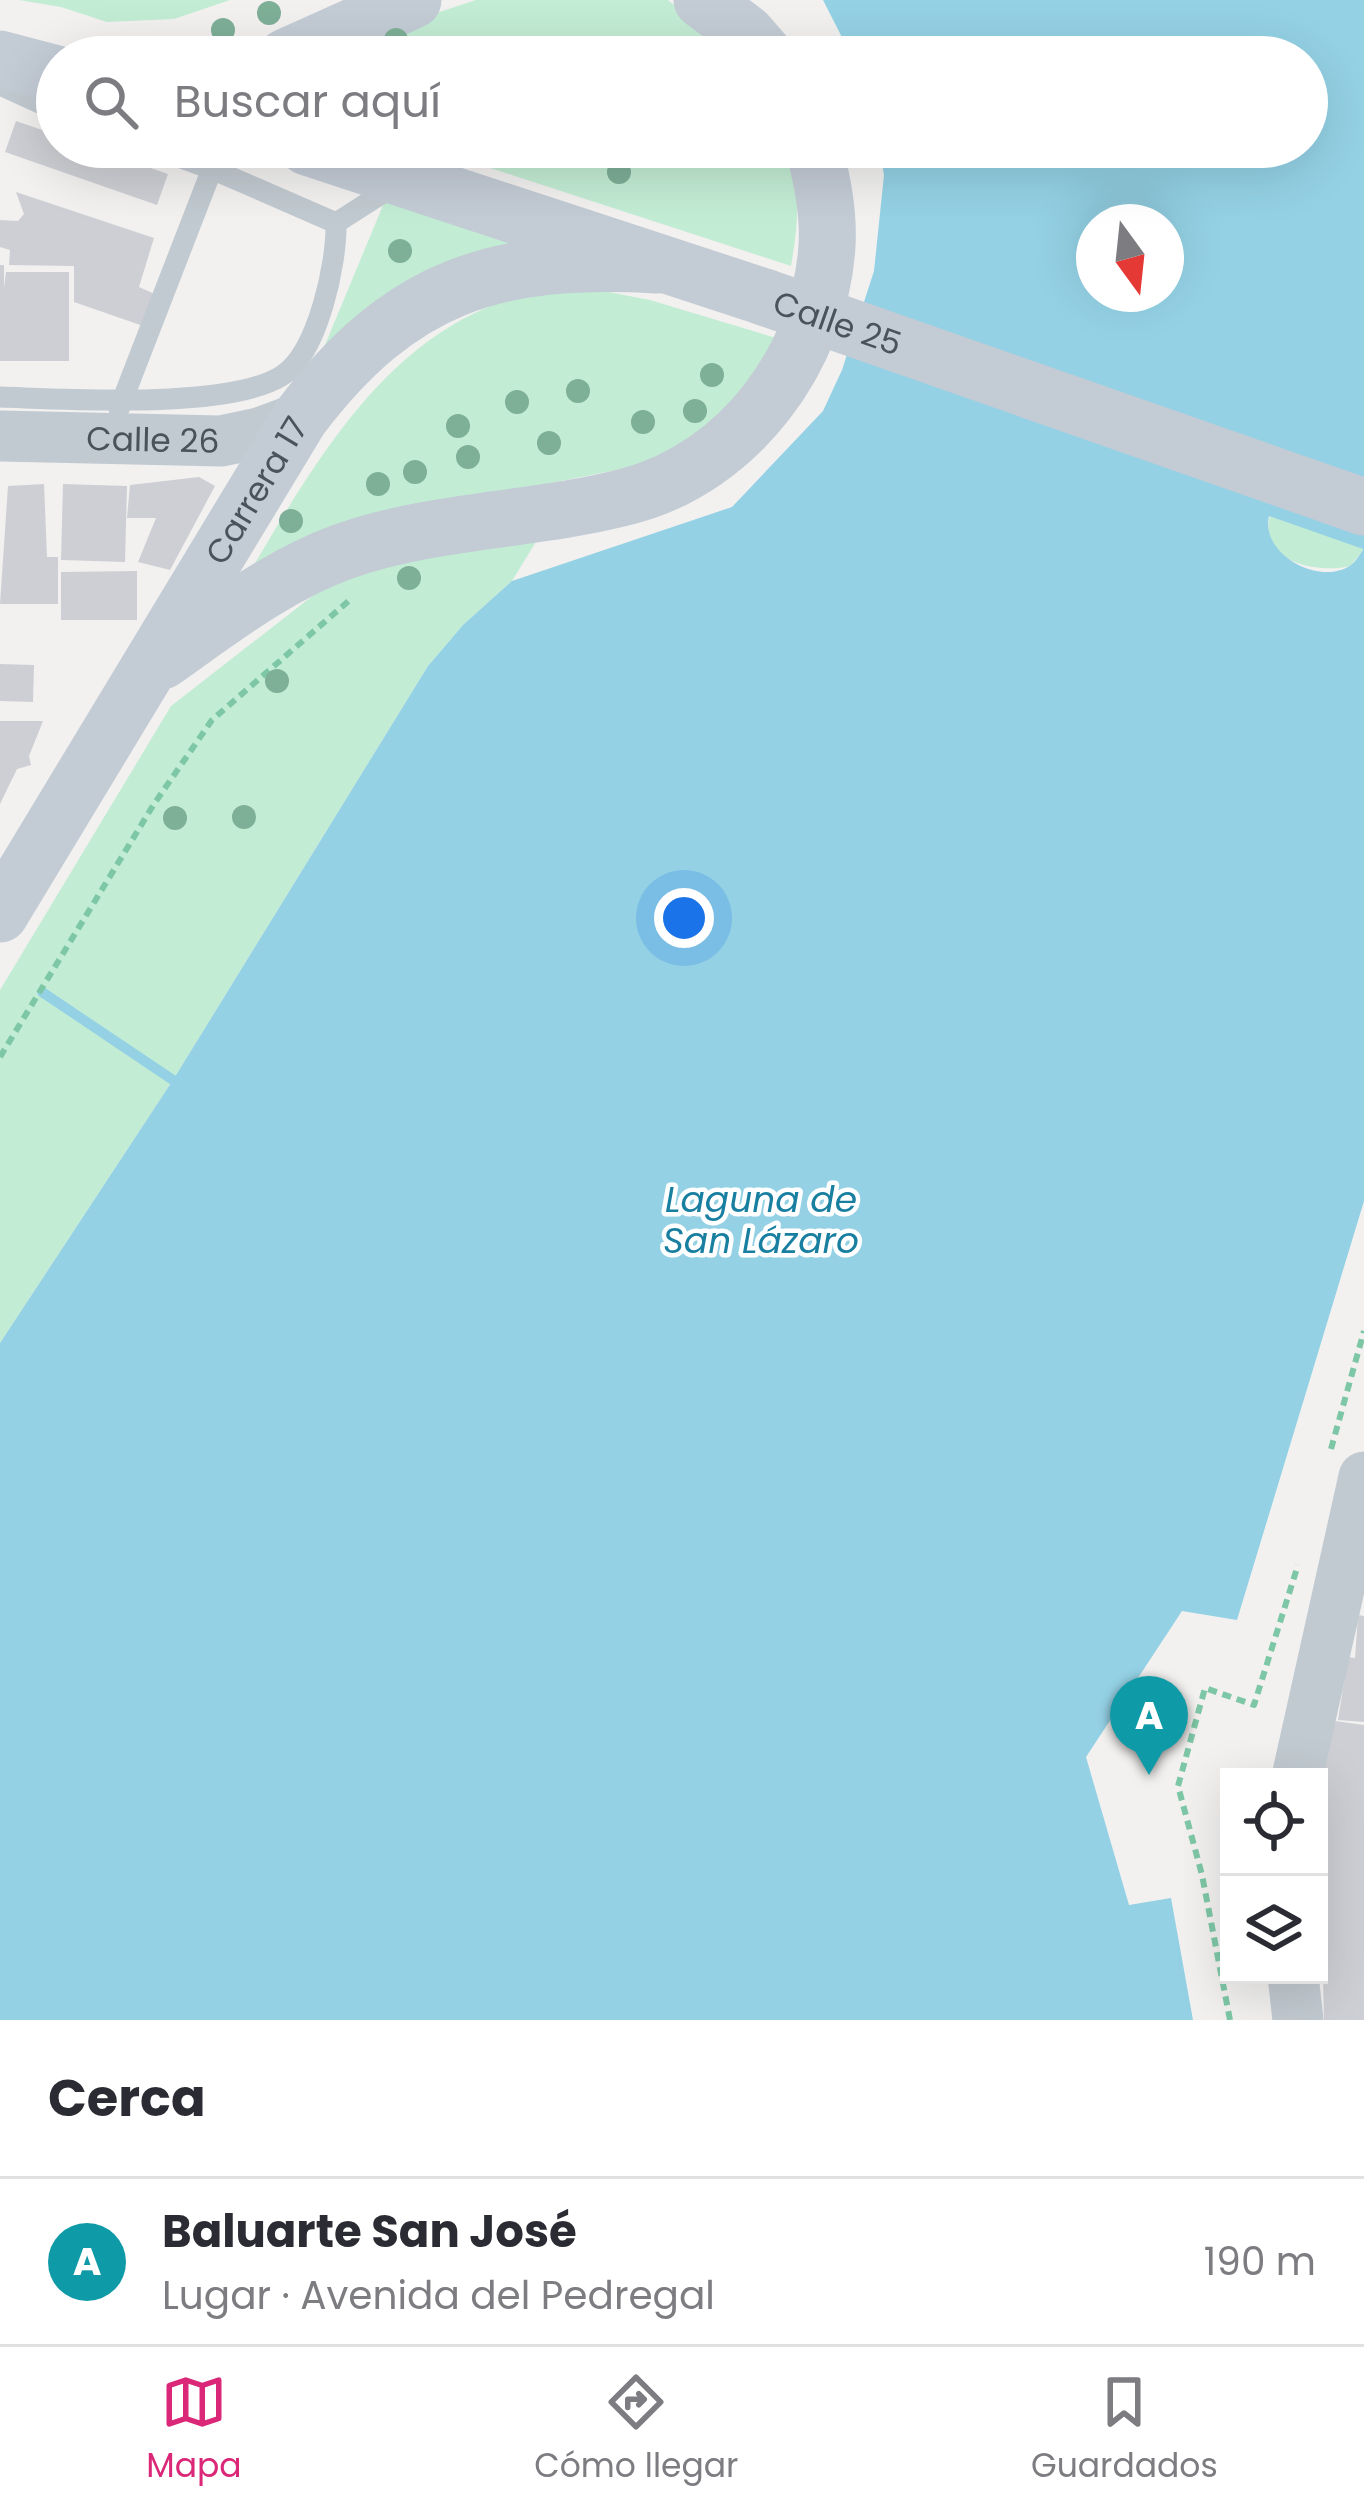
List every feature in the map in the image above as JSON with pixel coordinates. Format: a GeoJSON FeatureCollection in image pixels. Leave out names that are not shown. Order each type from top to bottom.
{"type":"FeatureCollection","features":[{"type":"Feature","properties":{"kind":"main road"},"geometry":{"type":"LineString","coordinates":[[333,36],[413,0]]}},
{"type":"Feature","properties":{"kind":"main road"},"geometry":{"type":"LineString","coordinates":[[702,0],[748,36]]}},
{"type":"Feature","properties":{"kind":"main road"},"geometry":{"type":"LineString","coordinates":[[0,59],[36,68]]}},
{"type":"Feature","properties":{"kind":"main road","name":"Calle 25"},"geometry":{"type":"LineString","coordinates":[[374,168],[1364,507]]}},
{"type":"Feature","properties":{"kind":"main road"},"geometry":{"type":"LineString","coordinates":[[144,674],[288,576],[339,553],[394,536],[635,494],[680,476],[712,455],[765,405],[806,338],[820,295],[827,245],[819,168]]}},
{"type":"Feature","properties":{"kind":"main road","name":"Carrera 17"},"geometry":{"type":"LineString","coordinates":[[0,914],[300,418],[331,377],[368,341],[410,311],[456,288],[504,272],[555,263],[657,265]]}},
{"type":"Feature","properties":{"kind":"street","name":"Calle 26"},"geometry":{"type":"LineString","coordinates":[[0,436],[113,419],[221,441],[300,418]]}},
{"type":"Feature","properties":{"kind":"street"},"geometry":{"type":"LineString","coordinates":[[1299,1768],[1364,1477]]}},
{"type":"Feature","properties":{"kind":"street"},"geometry":{"type":"LineString","coordinates":[[1295,1984],[1298,2020]]}},
{"type":"Feature","properties":{"kind":"lane"},"geometry":{"type":"LineString","coordinates":[[0,85],[36,101]]}},
{"type":"Feature","properties":{"kind":"lane"},"geometry":{"type":"LineString","coordinates":[[113,419],[212,169],[337,223]]}},
{"type":"Feature","properties":{"kind":"lane"},"geometry":{"type":"LineString","coordinates":[[337,223],[406,178]]}},
{"type":"Feature","properties":{"kind":"lane"},"geometry":{"type":"LineString","coordinates":[[0,397],[113,419],[263,386],[288,373],[310,335],[327,296],[337,255],[337,223]]}},
{"type":"Feature","properties":{"kind":"path"},"geometry":{"type":"LineString","coordinates":[[0,1057],[53,970]]}},
{"type":"Feature","properties":{"kind":"path"},"geometry":{"type":"LineString","coordinates":[[1230,2020],[1202,1875],[1178,1786],[1205,1688],[1254,1706],[1298,1564]]}},
{"type":"Feature","properties":{"kind":"green space"},"geometry":{"type":"Polygon","coordinates":[[[19,0],[230,0],[174,19],[107,22],[19,0]]]}},
{"type":"Feature","properties":{"kind":"green space"},"geometry":{"type":"Polygon","coordinates":[[[476,0],[668,0],[712,36],[366,36],[476,0]]]}},
{"type":"Feature","properties":{"kind":"green space"},"geometry":{"type":"Polygon","coordinates":[[[490,168],[793,168],[797,206],[791,266],[490,168]]]}},
{"type":"Feature","properties":{"kind":"green space"},"geometry":{"type":"Polygon","coordinates":[[[386,198],[527,244],[320,357],[386,198]]]}},
{"type":"Feature","properties":{"kind":"green space"},"geometry":{"type":"Polygon","coordinates":[[[593,289],[650,300],[786,341],[739,410],[662,461],[531,487],[239,590],[324,454],[392,372],[432,338],[477,312],[536,292],[593,289]]]}},
{"type":"Feature","properties":{"kind":"green space"},"geometry":{"type":"Polygon","coordinates":[[[1270,515],[1364,549],[1350,566],[1321,568],[1293,561],[1273,544],[1270,515]]]}},
{"type":"Feature","properties":{"kind":"green space"},"geometry":{"type":"Polygon","coordinates":[[[542,532],[512,581],[463,625],[428,666],[173,1080],[0,1343],[0,990],[171,706],[356,562],[542,532]]]}},
{"type":"Feature","properties":{"kind":"water","name":"Laguna de San Lázaro"},"geometry":{"type":"Polygon","coordinates":[[[823,0],[1364,0],[1364,1201],[1237,1620],[1182,1611],[1086,1757],[1129,1905],[1171,1898],[1193,2020],[0,2020],[0,1343],[173,1080],[428,666],[463,625],[512,581],[732,507],[823,411],[842,370],[874,271],[883,168],[1328,168],[1328,36],[841,36],[823,0]],[[1269,516],[1274,543],[1309,569],[1338,571],[1351,565],[1363,550],[1269,516]]]}},
{"type":"Feature","properties":{"kind":"building"},"geometry":{"type":"Polygon","coordinates":[[[16,121],[36,128],[36,163],[5,152],[16,121]]]}},
{"type":"Feature","properties":{"kind":"building"},"geometry":{"type":"Polygon","coordinates":[[[51,168],[151,168],[168,174],[157,205],[51,168]]]}},
{"type":"Feature","properties":{"kind":"building"},"geometry":{"type":"Polygon","coordinates":[[[16,192],[154,238],[139,287],[157,295],[146,327],[74,302],[74,266],[9,265],[10,250],[0,247],[0,220],[18,221],[24,214],[16,192]]]}},
{"type":"Feature","properties":{"kind":"building"},"geometry":{"type":"Polygon","coordinates":[[[0,265],[4,265],[4,288],[6,272],[69,272],[69,361],[0,361],[0,265]]]}},
{"type":"Feature","properties":{"kind":"building"},"geometry":{"type":"Polygon","coordinates":[[[199,477],[215,486],[170,570],[138,562],[156,518],[127,518],[130,485],[199,477]]]}},
{"type":"Feature","properties":{"kind":"building"},"geometry":{"type":"Polygon","coordinates":[[[44,484],[47,557],[58,557],[58,604],[0,604],[8,486],[44,484]]]}},
{"type":"Feature","properties":{"kind":"building"},"geometry":{"type":"Polygon","coordinates":[[[63,484],[127,486],[125,562],[61,560],[63,484]]]}},
{"type":"Feature","properties":{"kind":"building"},"geometry":{"type":"Polygon","coordinates":[[[137,571],[137,620],[61,620],[61,572],[137,571]]]}},
{"type":"Feature","properties":{"kind":"building"},"geometry":{"type":"Polygon","coordinates":[[[0,664],[34,665],[33,702],[0,701],[0,664]]]}},
{"type":"Feature","properties":{"kind":"building"},"geometry":{"type":"Polygon","coordinates":[[[0,721],[43,721],[29,756],[31,765],[17,769],[0,804],[0,721]]]}},
{"type":"Feature","properties":{"kind":"building"},"geometry":{"type":"Polygon","coordinates":[[[1358,1615],[1364,1616],[1364,1722],[1338,1720],[1348,1657],[1355,1658],[1358,1615]]]}},
{"type":"Feature","properties":{"kind":"building"},"geometry":{"type":"Polygon","coordinates":[[[1328,1720],[1364,1725],[1364,2020],[1324,2020],[1328,1768],[1323,1768],[1328,1720]]]}},
{"type":"Feature","properties":{"kind":"waterway"},"geometry":{"type":"LineString","coordinates":[[42,992],[173,1080]]}},
{"type":"Feature","properties":{"kind":"place","name":"Baluarte San José"},"geometry":{"type":"Point","coordinates":[1149,1775]}}]}
